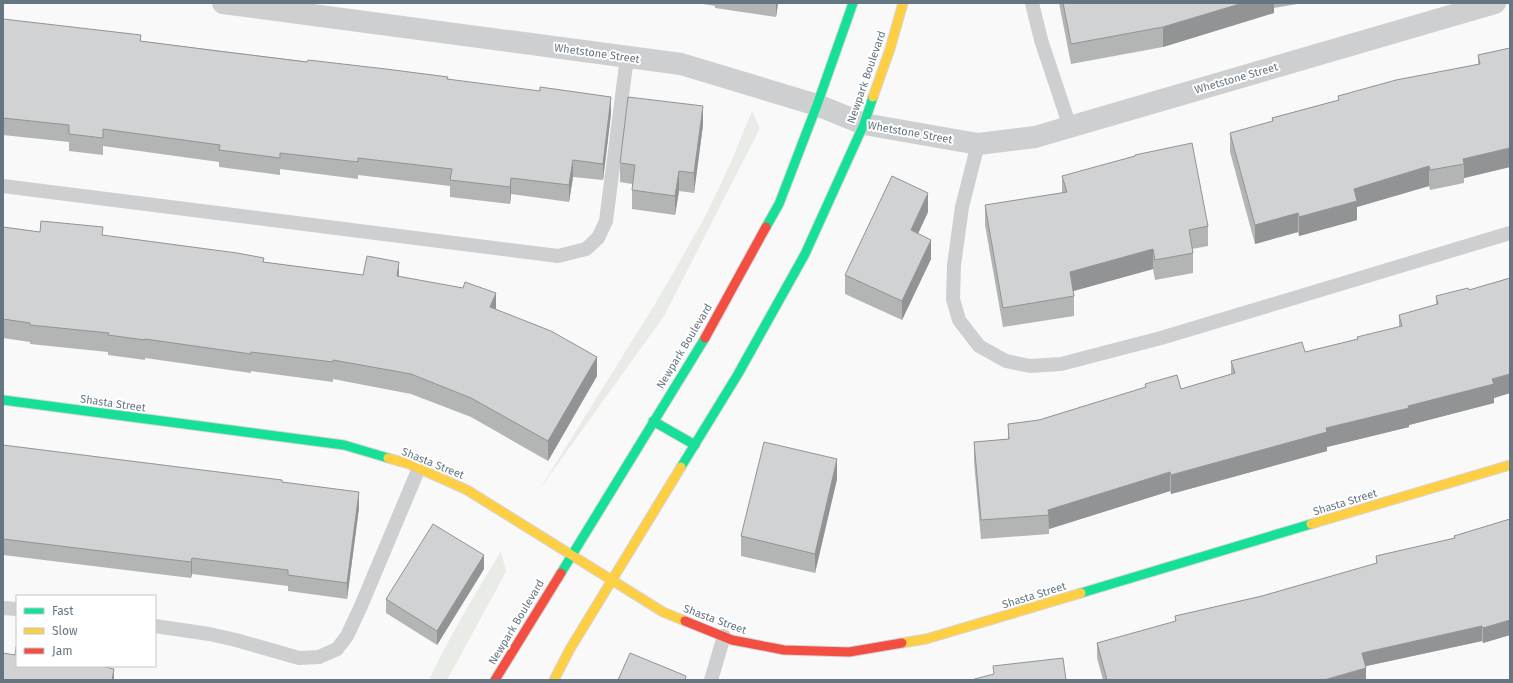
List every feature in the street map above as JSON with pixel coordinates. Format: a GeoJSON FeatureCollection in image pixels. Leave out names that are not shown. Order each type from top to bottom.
{"type":"FeatureCollection","features":[{"type":"Feature","properties":{"kind":"street","name":"Whetstone Street"},"geometry":{"type":"LineString","coordinates":[[224,3],[681,64],[817,105],[864,124],[978,144],[1035,137],[1495,3]]}},
{"type":"Feature","properties":{"kind":"street","name":"Newpark Boulevard"},"geometry":{"type":"LineString","coordinates":[[495,680],[701,344],[779,204],[817,105],[853,3]]}},
{"type":"Feature","properties":{"kind":"street","name":"Newpark Boulevard"},"geometry":{"type":"LineString","coordinates":[[554,680],[570,649],[738,374],[805,254],[864,124],[890,49],[903,3]]}},
{"type":"Feature","properties":{"kind":"street","name":"Shasta Street"},"geometry":{"type":"LineString","coordinates":[[3,400],[344,445],[409,464],[467,490],[663,612],[732,640],[784,650],[849,652],[926,639],[1510,465]]}},
{"type":"Feature","properties":{"kind":"street"},"geometry":{"type":"LineString","coordinates":[[653,421],[695,445]]}},
{"type":"Feature","properties":{"kind":"lane"},"geometry":{"type":"LineString","coordinates":[[1032,3],[1042,40],[1070,127]]}},
{"type":"Feature","properties":{"kind":"lane"},"geometry":{"type":"LineString","coordinates":[[3,186],[558,256],[586,249],[598,238],[606,221],[627,56]]}},
{"type":"Feature","properties":{"kind":"lane"},"geometry":{"type":"LineString","coordinates":[[978,144],[962,207],[954,265],[953,299],[958,320],[979,346],[1006,362],[1030,366],[1061,364],[1161,338],[1510,233]]}},
{"type":"Feature","properties":{"kind":"lane"},"geometry":{"type":"LineString","coordinates":[[156,626],[209,634],[236,640],[299,658],[319,657],[337,649],[347,636],[361,606],[419,468]]}},
{"type":"Feature","properties":{"kind":"lane"},"geometry":{"type":"LineString","coordinates":[[3,608],[16,609]]}},
{"type":"Feature","properties":{"kind":"lane"},"geometry":{"type":"LineString","coordinates":[[711,680],[724,636]]}},
{"type":"Feature","properties":{"kind":"shaded area"},"geometry":{"type":"Polygon","coordinates":[[[752,111],[760,128],[664,316],[539,490],[652,309],[680,261],[708,211],[731,162],[752,111]]]}},
{"type":"Feature","properties":{"kind":"shaded area"},"geometry":{"type":"Polygon","coordinates":[[[501,551],[506,572],[447,680],[429,680],[454,630],[501,551]]]}},
{"type":"Feature","properties":{"kind":"building"},"geometry":{"type":"Polygon","coordinates":[[[1063,3],[1243,3],[1163,27],[1071,44],[1063,3]]]}},
{"type":"Feature","properties":{"kind":"building"},"geometry":{"type":"Polygon","coordinates":[[[3,19],[141,35],[140,41],[307,62],[308,60],[386,69],[448,77],[447,79],[540,91],[540,87],[611,97],[603,164],[573,160],[569,185],[511,178],[510,187],[450,180],[452,169],[358,158],[358,162],[280,153],[280,158],[219,150],[220,145],[103,129],[103,138],[69,134],[69,125],[3,118],[3,19]]]}},
{"type":"Feature","properties":{"kind":"building"},"geometry":{"type":"Polygon","coordinates":[[[1510,48],[1510,148],[1463,159],[1464,164],[1430,170],[1429,166],[1354,189],[1357,201],[1299,217],[1298,213],[1255,225],[1230,133],[1273,121],[1272,118],[1339,100],[1338,96],[1396,80],[1480,64],[1478,55],[1510,48]]]}},
{"type":"Feature","properties":{"kind":"building"},"geometry":{"type":"Polygon","coordinates":[[[628,97],[703,106],[694,173],[679,171],[675,196],[632,190],[635,165],[620,163],[628,97]]]}},
{"type":"Feature","properties":{"kind":"building"},"geometry":{"type":"Polygon","coordinates":[[[1192,143],[1208,226],[1189,230],[1193,253],[1155,260],[1153,249],[1070,272],[1074,296],[1003,308],[985,205],[1067,192],[1062,176],[1135,155],[1192,143]]]}},
{"type":"Feature","properties":{"kind":"building"},"geometry":{"type":"Polygon","coordinates":[[[892,176],[928,193],[911,230],[931,240],[902,301],[845,275],[892,176]]]}},
{"type":"Feature","properties":{"kind":"building"},"geometry":{"type":"Polygon","coordinates":[[[41,221],[103,227],[102,235],[237,253],[264,258],[263,262],[363,275],[367,256],[399,262],[397,276],[463,288],[465,282],[496,293],[490,307],[551,331],[597,357],[548,441],[471,398],[411,374],[333,360],[333,362],[251,352],[251,354],[108,335],[109,333],[30,325],[30,323],[3,319],[3,227],[40,232],[41,221]]]}},
{"type":"Feature","properties":{"kind":"building"},"geometry":{"type":"Polygon","coordinates":[[[1510,278],[1510,374],[1492,379],[1494,384],[1408,406],[1409,408],[1326,428],[1327,432],[1171,475],[1170,472],[1048,510],[1049,515],[981,520],[974,442],[1009,439],[1008,424],[1039,420],[1146,387],[1145,384],[1177,375],[1181,389],[1235,373],[1231,361],[1302,342],[1305,352],[1358,339],[1357,337],[1402,326],[1399,315],[1438,304],[1436,296],[1468,288],[1469,290],[1510,278]]]}},
{"type":"Feature","properties":{"kind":"building"},"geometry":{"type":"Polygon","coordinates":[[[764,442],[837,459],[815,554],[741,536],[764,442]]]}},
{"type":"Feature","properties":{"kind":"building"},"geometry":{"type":"Polygon","coordinates":[[[3,445],[282,480],[282,482],[359,492],[347,583],[288,575],[288,570],[192,558],[191,562],[3,539],[3,445]]]}},
{"type":"Feature","properties":{"kind":"building"},"geometry":{"type":"Polygon","coordinates":[[[1510,519],[1510,620],[1483,628],[1482,626],[1362,653],[1366,668],[1324,680],[1107,680],[1097,643],[1176,621],[1175,616],[1262,596],[1377,563],[1376,556],[1455,538],[1454,536],[1510,519]]]}},
{"type":"Feature","properties":{"kind":"building"},"geometry":{"type":"Polygon","coordinates":[[[433,524],[484,555],[437,631],[386,599],[433,524]]]}},
{"type":"Feature","properties":{"kind":"building"},"geometry":{"type":"Polygon","coordinates":[[[16,647],[16,667],[105,667],[114,669],[112,680],[3,680],[3,653],[15,655],[16,647]]]}},
{"type":"Feature","properties":{"kind":"building"},"geometry":{"type":"Polygon","coordinates":[[[630,653],[686,676],[685,680],[618,680],[630,653]]]}},
{"type":"Feature","properties":{"kind":"building"},"geometry":{"type":"Polygon","coordinates":[[[1063,658],[1066,680],[971,680],[994,674],[993,666],[1063,658]]]}},
{"type":"Feature","properties":{"kind":"traffic: fast"},"geometry":{"type":"LineString","coordinates":[[766,227],[779,204],[817,105],[853,3]]}},
{"type":"Feature","properties":{"kind":"traffic: fast"},"geometry":{"type":"LineString","coordinates":[[681,467],[738,374],[805,254],[864,124],[873,97]]}},
{"type":"Feature","properties":{"kind":"traffic: fast"},"geometry":{"type":"LineString","coordinates":[[561,573],[705,338]]}},
{"type":"Feature","properties":{"kind":"traffic: fast"},"geometry":{"type":"LineString","coordinates":[[3,400],[344,445],[388,458]]}},
{"type":"Feature","properties":{"kind":"traffic: fast"},"geometry":{"type":"LineString","coordinates":[[653,421],[695,445]]}},
{"type":"Feature","properties":{"kind":"traffic: fast"},"geometry":{"type":"LineString","coordinates":[[1081,593],[1311,524]]}},
{"type":"Feature","properties":{"kind":"traffic: slow"},"geometry":{"type":"LineString","coordinates":[[873,97],[890,49],[903,3]]}},
{"type":"Feature","properties":{"kind":"traffic: slow"},"geometry":{"type":"LineString","coordinates":[[388,458],[409,464],[467,490],[663,612],[685,621]]}},
{"type":"Feature","properties":{"kind":"traffic: slow"},"geometry":{"type":"LineString","coordinates":[[1311,524],[1510,465]]}},
{"type":"Feature","properties":{"kind":"traffic: slow"},"geometry":{"type":"LineString","coordinates":[[554,680],[570,649],[681,467]]}},
{"type":"Feature","properties":{"kind":"traffic: slow"},"geometry":{"type":"LineString","coordinates":[[902,643],[926,639],[1081,593]]}},
{"type":"Feature","properties":{"kind":"traffic: jam"},"geometry":{"type":"LineString","coordinates":[[705,338],[766,227]]}},
{"type":"Feature","properties":{"kind":"traffic: jam"},"geometry":{"type":"LineString","coordinates":[[495,680],[561,573]]}},
{"type":"Feature","properties":{"kind":"traffic: jam"},"geometry":{"type":"LineString","coordinates":[[685,621],[732,640],[784,650],[849,652],[902,643]]}}]}
